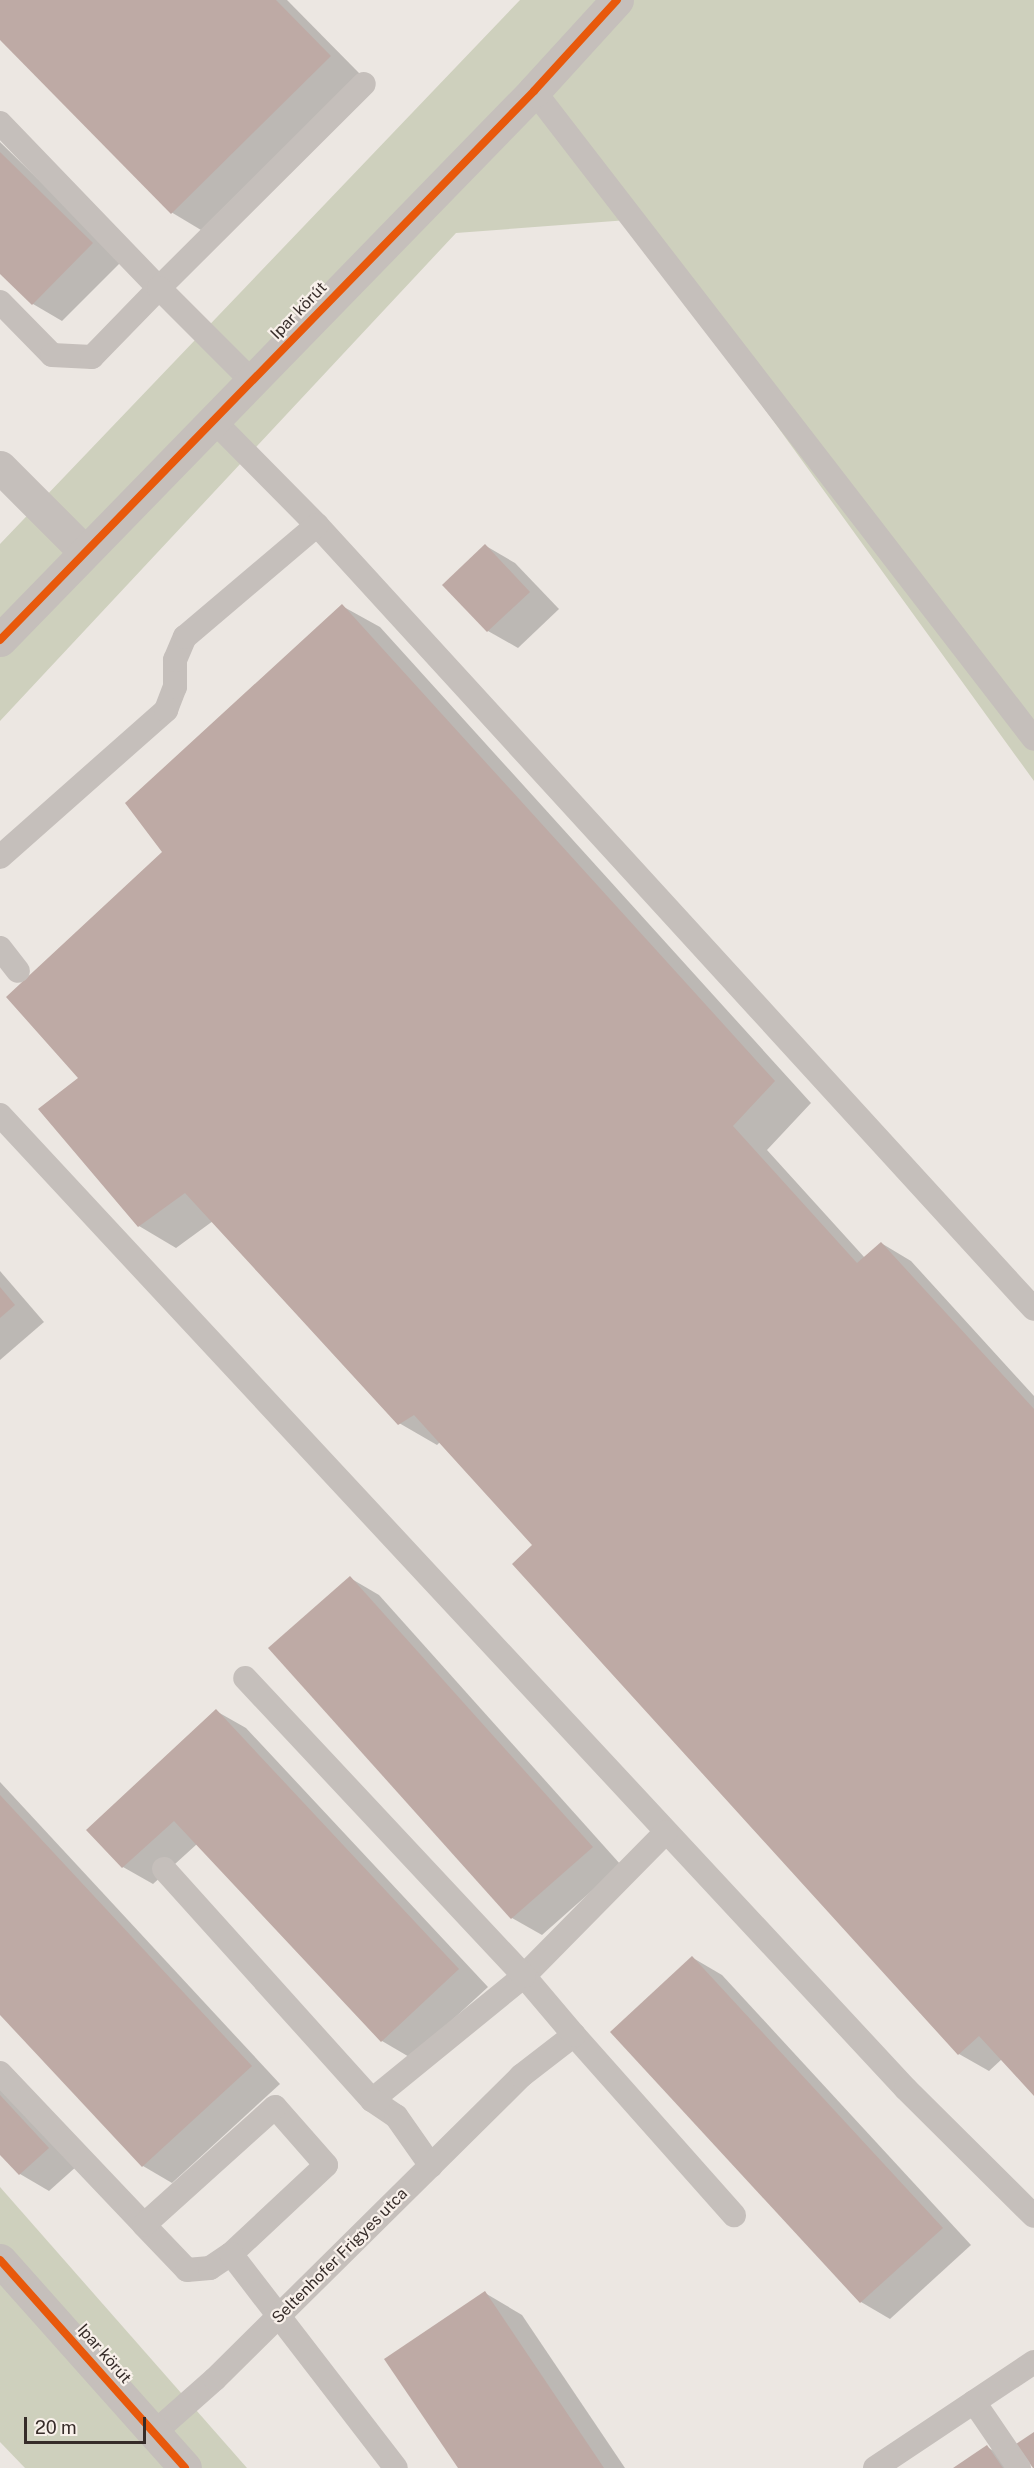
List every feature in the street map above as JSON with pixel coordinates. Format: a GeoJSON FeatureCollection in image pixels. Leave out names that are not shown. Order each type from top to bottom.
{"type":"FeatureCollection","features":[{"type":"Feature","properties":{"kind":"street","name":"Ipar körút"},"geometry":{"type":"LineString","coordinates":[[0,640],[534,91],[617,0]]}},
{"type":"Feature","properties":{"kind":"street"},"geometry":{"type":"LineString","coordinates":[[0,467],[85,552]]}},
{"type":"Feature","properties":{"kind":"street","name":"Ipar körút"},"geometry":{"type":"LineString","coordinates":[[0,2260],[185,2468]]}},
{"type":"Feature","properties":{"kind":"lane"},"geometry":{"type":"LineString","coordinates":[[0,302],[52,355],[92,357],[364,84]]}},
{"type":"Feature","properties":{"kind":"lane"},"geometry":{"type":"LineString","coordinates":[[534,91],[1034,739]]}},
{"type":"Feature","properties":{"kind":"lane"},"geometry":{"type":"LineString","coordinates":[[0,123],[251,380]]}},
{"type":"Feature","properties":{"kind":"lane"},"geometry":{"type":"LineString","coordinates":[[213,420],[316,525],[1034,1309]]}},
{"type":"Feature","properties":{"kind":"lane"},"geometry":{"type":"LineString","coordinates":[[0,857],[166,710],[175,687],[175,660],[185,637],[316,525]]}},
{"type":"Feature","properties":{"kind":"lane"},"geometry":{"type":"LineString","coordinates":[[0,948],[18,971]]}},
{"type":"Feature","properties":{"kind":"lane"},"geometry":{"type":"LineString","coordinates":[[0,1115],[906,2089],[1034,2216]]}},
{"type":"Feature","properties":{"kind":"lane"},"geometry":{"type":"LineString","coordinates":[[245,1678],[524,1976],[734,2215]]}},
{"type":"Feature","properties":{"kind":"lane"},"geometry":{"type":"LineString","coordinates":[[372,2100],[524,1976],[666,1832]]}},
{"type":"Feature","properties":{"kind":"lane"},"geometry":{"type":"LineString","coordinates":[[164,1869],[372,2100],[396,2116],[431,2166]]}},
{"type":"Feature","properties":{"kind":"lane","name":"Seltenhofer Frigyes utca"},"geometry":{"type":"LineString","coordinates":[[154,2432],[280,2315],[521,2076],[574,2035]]}},
{"type":"Feature","properties":{"kind":"lane"},"geometry":{"type":"LineString","coordinates":[[0,2073],[144,2225],[187,2270],[210,2268],[231,2254],[326,2164],[275,2107],[144,2225]]}},
{"type":"Feature","properties":{"kind":"lane"},"geometry":{"type":"LineString","coordinates":[[231,2254],[396,2468]]}},
{"type":"Feature","properties":{"kind":"lane"},"geometry":{"type":"LineString","coordinates":[[875,2468],[1034,2362]]}},
{"type":"Feature","properties":{"kind":"lane"},"geometry":{"type":"LineString","coordinates":[[974,2402],[1019,2468]]}},
{"type":"Feature","properties":{"kind":"green space"},"geometry":{"type":"Polygon","coordinates":[[[520,0],[1034,0],[1034,781],[628,220],[456,233],[0,721],[0,544],[520,0]]]}},
{"type":"Feature","properties":{"kind":"green space"},"geometry":{"type":"Polygon","coordinates":[[[0,2187],[247,2468],[25,2468],[0,2442],[0,2187]]]}},
{"type":"Feature","properties":{"kind":"building"},"geometry":{"type":"Polygon","coordinates":[[[0,0],[276,0],[331,56],[171,214],[0,40],[0,0]]]}},
{"type":"Feature","properties":{"kind":"building"},"geometry":{"type":"Polygon","coordinates":[[[0,152],[93,243],[32,305],[0,274],[0,152]]]}},
{"type":"Feature","properties":{"kind":"building"},"geometry":{"type":"Polygon","coordinates":[[[485,544],[530,592],[487,632],[442,585],[485,544]]]}},
{"type":"Feature","properties":{"kind":"building"},"geometry":{"type":"Polygon","coordinates":[[[342,604],[775,1081],[733,1126],[857,1263],[881,1242],[1034,1409],[1034,2096],[979,2036],[958,2055],[512,1564],[532,1545],[414,1415],[398,1425],[185,1193],[138,1227],[38,1109],[78,1078],[6,997],[162,852],[125,803],[342,604]]]}},
{"type":"Feature","properties":{"kind":"building"},"geometry":{"type":"Polygon","coordinates":[[[0,1287],[15,1305],[0,1318],[0,1287]]]}},
{"type":"Feature","properties":{"kind":"building"},"geometry":{"type":"Polygon","coordinates":[[[350,1576],[593,1847],[511,1919],[268,1648],[350,1576]]]}},
{"type":"Feature","properties":{"kind":"building"},"geometry":{"type":"Polygon","coordinates":[[[216,1709],[459,1969],[381,2042],[174,1821],[122,1868],[86,1830],[216,1709]]]}},
{"type":"Feature","properties":{"kind":"building"},"geometry":{"type":"Polygon","coordinates":[[[0,1795],[252,2066],[142,2167],[0,2015],[0,1795]]]}},
{"type":"Feature","properties":{"kind":"building"},"geometry":{"type":"Polygon","coordinates":[[[692,1956],[943,2228],[860,2303],[610,2032],[692,1956]]]}},
{"type":"Feature","properties":{"kind":"building"},"geometry":{"type":"Polygon","coordinates":[[[0,2095],[49,2148],[19,2175],[0,2155],[0,2095]]]}},
{"type":"Feature","properties":{"kind":"building"},"geometry":{"type":"Polygon","coordinates":[[[485,2291],[604,2468],[458,2468],[384,2359],[485,2291]]]}},
{"type":"Feature","properties":{"kind":"building"},"geometry":{"type":"Polygon","coordinates":[[[1034,2432],[1034,2468],[1033,2468],[1016,2444],[1034,2432]]]}},
{"type":"Feature","properties":{"kind":"building"},"geometry":{"type":"Polygon","coordinates":[[[987,2445],[1003,2468],[953,2468],[987,2445]]]}},
{"type":"Feature","properties":{"kind":"cycle path"},"geometry":{"type":"LineString","coordinates":[[0,640],[534,91],[617,0]]}},
{"type":"Feature","properties":{"kind":"cycle path"},"geometry":{"type":"LineString","coordinates":[[0,2260],[185,2468]]}}]}
